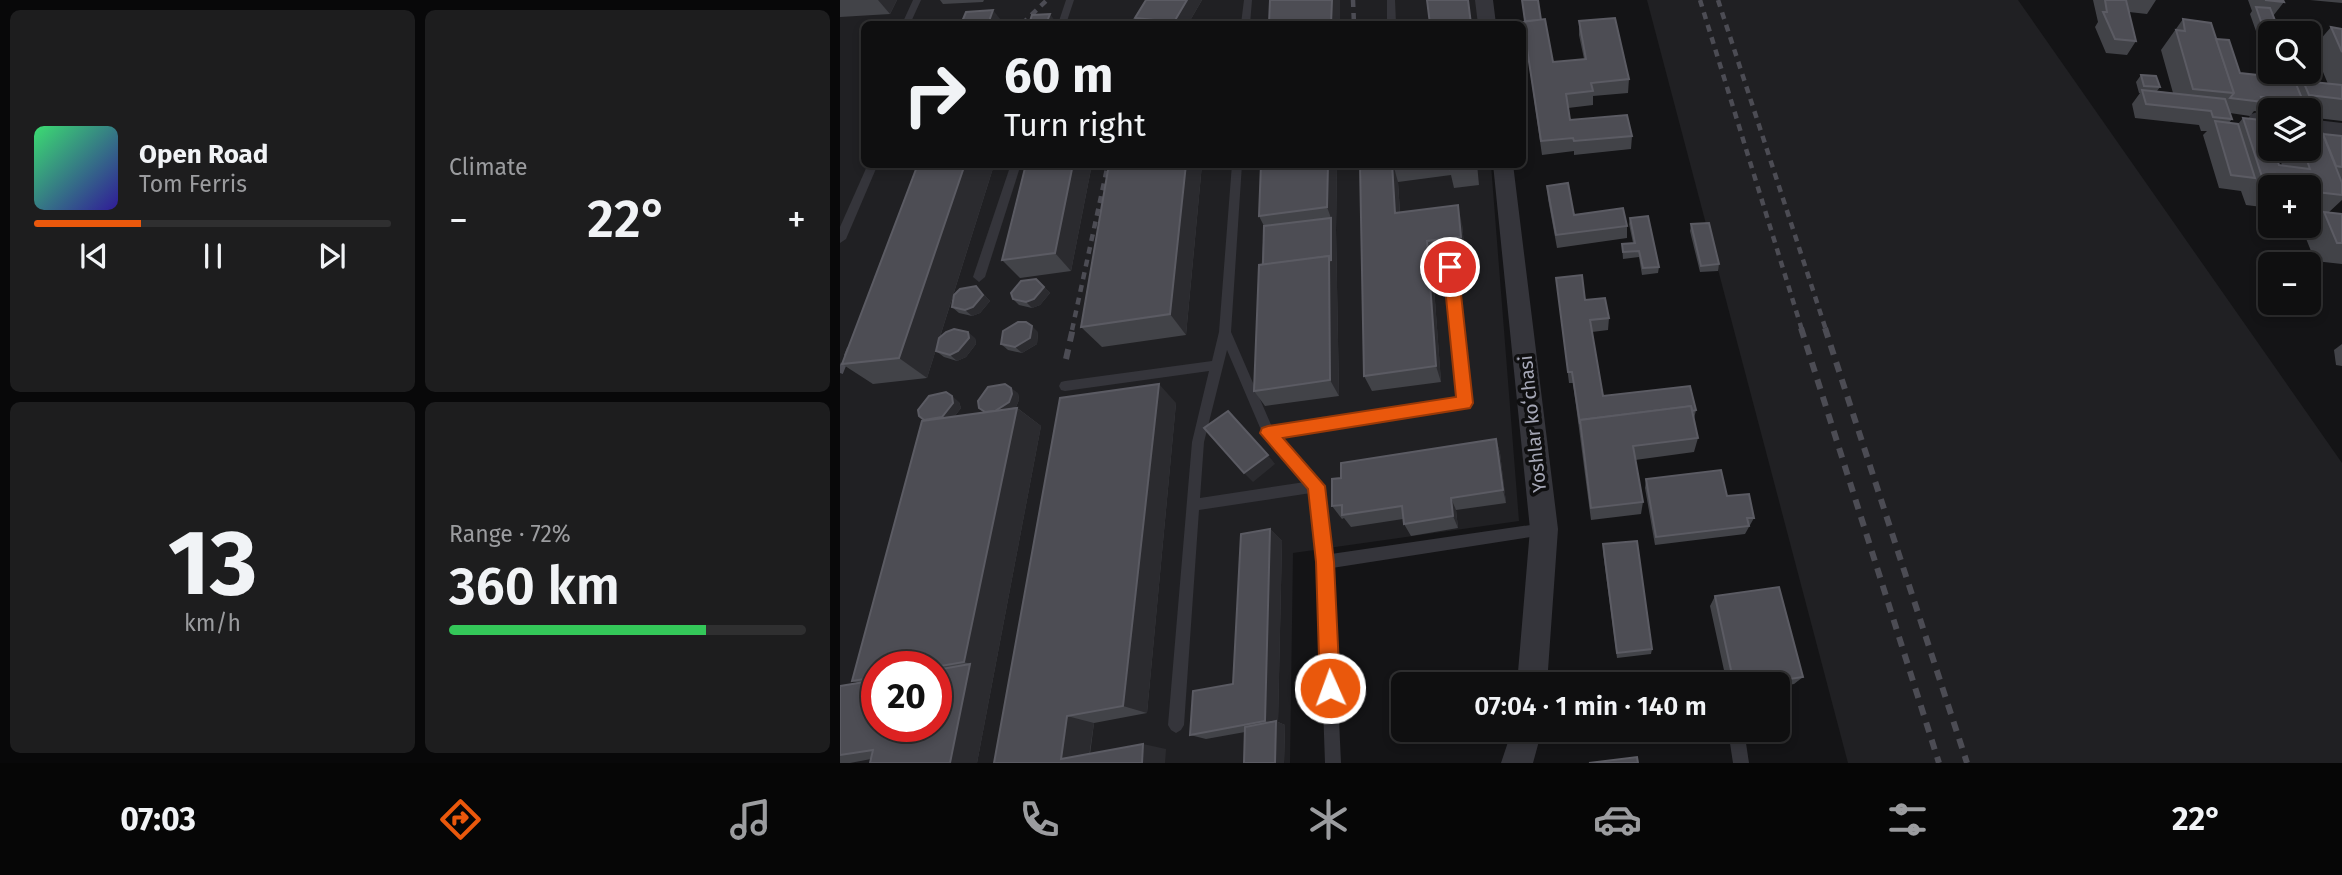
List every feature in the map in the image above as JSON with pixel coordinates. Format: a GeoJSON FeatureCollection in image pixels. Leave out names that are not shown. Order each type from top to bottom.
{"type":"FeatureCollection","features":[{"type":"Feature","properties":{"kind":"street"},"geometry":{"type":"LineString","coordinates":[[1484,0],[1487,21]]}},
{"type":"Feature","properties":{"kind":"street"},"geometry":{"type":"LineString","coordinates":[[2321,127],[2342,130]]}},
{"type":"Feature","properties":{"kind":"street","name":"Yoshlar koʻchasi"},"geometry":{"type":"LineString","coordinates":[[1503,168],[1544,528],[1533,672]]}},
{"type":"Feature","properties":{"kind":"street"},"geometry":{"type":"LineString","coordinates":[[1517,763],[1523,742]]}},
{"type":"Feature","properties":{"kind":"lane"},"geometry":{"type":"LineString","coordinates":[[907,21],[917,0]]}},
{"type":"Feature","properties":{"kind":"lane"},"geometry":{"type":"LineString","coordinates":[[1063,21],[1070,0]]}},
{"type":"Feature","properties":{"kind":"lane"},"geometry":{"type":"LineString","coordinates":[[1246,21],[1248,0]]}},
{"type":"Feature","properties":{"kind":"lane"},"geometry":{"type":"LineString","coordinates":[[1391,0],[1392,21]]}},
{"type":"Feature","properties":{"kind":"lane"},"geometry":{"type":"LineString","coordinates":[[840,239],[871,168]]}},
{"type":"Feature","properties":{"kind":"lane"},"geometry":{"type":"LineString","coordinates":[[979,277],[1015,168]]}},
{"type":"Feature","properties":{"kind":"lane"},"geometry":{"type":"LineString","coordinates":[[1176,725],[1198,442],[1225,332],[1237,168]]}},
{"type":"Feature","properties":{"kind":"lane"},"geometry":{"type":"LineString","coordinates":[[1268,433],[1465,403],[1450,267]]}},
{"type":"Feature","properties":{"kind":"lane"},"geometry":{"type":"LineString","coordinates":[[1225,332],[1268,433],[1317,486],[1325,562],[1333,763]]}},
{"type":"Feature","properties":{"kind":"lane"},"geometry":{"type":"LineString","coordinates":[[1065,386],[1217,365]]}},
{"type":"Feature","properties":{"kind":"lane"},"geometry":{"type":"LineString","coordinates":[[1194,505],[1317,486]]}},
{"type":"Feature","properties":{"kind":"lane"},"geometry":{"type":"LineString","coordinates":[[1325,562],[1544,528]]}},
{"type":"Feature","properties":{"kind":"lane"},"geometry":{"type":"LineString","coordinates":[[1738,742],[1741,763]]}},
{"type":"Feature","properties":{"kind":"shaded area"},"geometry":{"type":"Polygon","coordinates":[[[840,0],[1478,0],[1480,21],[861,21],[861,168],[1491,168],[1519,521],[1293,553],[1290,763],[840,763],[840,0]]]}},
{"type":"Feature","properties":{"kind":"shaded area"},"geometry":{"type":"Polygon","coordinates":[[[1647,0],[2018,0],[2342,463],[2342,763],[1848,763],[1647,0]]]}},
{"type":"Feature","properties":{"kind":"building"},"geometry":{"type":"Polygon","coordinates":[[[1146,0],[1187,0],[1175,21],[1135,18],[1146,0]]]}},
{"type":"Feature","properties":{"kind":"building"},"geometry":{"type":"Polygon","coordinates":[[[1270,0],[1332,0],[1331,21],[1269,21],[1270,0]]]}},
{"type":"Feature","properties":{"kind":"building"},"geometry":{"type":"Polygon","coordinates":[[[1427,0],[1468,0],[1471,21],[1430,21],[1427,0]]]}},
{"type":"Feature","properties":{"kind":"building"},"geometry":{"type":"Polygon","coordinates":[[[1522,0],[1538,0],[1541,20],[1525,21],[1522,0]]]}},
{"type":"Feature","properties":{"kind":"building"},"geometry":{"type":"Polygon","coordinates":[[[2105,0],[2126,0],[2136,41],[2115,39],[2103,12],[2107,12],[2105,0]]]}},
{"type":"Feature","properties":{"kind":"building"},"geometry":{"type":"Polygon","coordinates":[[[2256,7],[2270,8],[2275,21],[2261,21],[2256,7]]]}},
{"type":"Feature","properties":{"kind":"building"},"geometry":{"type":"Polygon","coordinates":[[[993,10],[989,21],[962,21],[966,12],[993,10]]]}},
{"type":"Feature","properties":{"kind":"building"},"geometry":{"type":"Polygon","coordinates":[[[1050,14],[1047,21],[1030,21],[1032,15],[1050,14]]]}},
{"type":"Feature","properties":{"kind":"building"},"geometry":{"type":"Polygon","coordinates":[[[1615,18],[1629,79],[1591,83],[1593,91],[1566,94],[1570,120],[1627,115],[1632,136],[1541,141],[1526,42],[1526,22],[1545,19],[1553,62],[1586,59],[1579,21],[1615,18]]]}},
{"type":"Feature","properties":{"kind":"building"},"geometry":{"type":"Polygon","coordinates":[[[2183,19],[2211,23],[2234,93],[2193,89],[2176,30],[2185,31],[2183,19]]]}},
{"type":"Feature","properties":{"kind":"building"},"geometry":{"type":"Polygon","coordinates":[[[2331,27],[2342,29],[2342,52],[2331,27]]]}},
{"type":"Feature","properties":{"kind":"building"},"geometry":{"type":"Polygon","coordinates":[[[2216,39],[2229,40],[2240,73],[2258,75],[2258,84],[2296,84],[2302,98],[2261,97],[2258,101],[2230,98],[2234,93],[2216,39]]]}},
{"type":"Feature","properties":{"kind":"building"},"geometry":{"type":"Polygon","coordinates":[[[2141,75],[2156,76],[2160,87],[2144,86],[2141,75]]]}},
{"type":"Feature","properties":{"kind":"building"},"geometry":{"type":"Polygon","coordinates":[[[2304,84],[2342,85],[2342,99],[2309,95],[2304,84]]]}},
{"type":"Feature","properties":{"kind":"building"},"geometry":{"type":"Polygon","coordinates":[[[2142,90],[2225,99],[2232,119],[2213,117],[2211,111],[2146,104],[2142,90]]]}},
{"type":"Feature","properties":{"kind":"building"},"geometry":{"type":"Polygon","coordinates":[[[2243,118],[2258,120],[2258,161],[2278,161],[2279,165],[2310,169],[2307,161],[2321,161],[2321,130],[2342,183],[2342,195],[2321,193],[2321,175],[2261,175],[2243,118]]]}},
{"type":"Feature","properties":{"kind":"building"},"geometry":{"type":"Polygon","coordinates":[[[2215,121],[2238,124],[2255,178],[2231,175],[2215,121]]]}},
{"type":"Feature","properties":{"kind":"building"},"geometry":{"type":"Polygon","coordinates":[[[2323,134],[2342,136],[2342,167],[2336,166],[2323,134]]]}},
{"type":"Feature","properties":{"kind":"building"},"geometry":{"type":"Polygon","coordinates":[[[916,168],[964,168],[899,358],[842,364],[916,168]]]}},
{"type":"Feature","properties":{"kind":"building"},"geometry":{"type":"Polygon","coordinates":[[[1025,168],[1072,168],[1055,253],[1002,260],[1025,168]]]}},
{"type":"Feature","properties":{"kind":"building"},"geometry":{"type":"Polygon","coordinates":[[[1108,168],[1186,168],[1170,314],[1081,327],[1108,168]]]}},
{"type":"Feature","properties":{"kind":"building"},"geometry":{"type":"Polygon","coordinates":[[[1261,168],[1328,168],[1327,207],[1259,216],[1261,168]]]}},
{"type":"Feature","properties":{"kind":"building"},"geometry":{"type":"Polygon","coordinates":[[[1360,168],[1392,168],[1395,213],[1458,205],[1461,237],[1427,241],[1436,366],[1364,376],[1360,168]]]}},
{"type":"Feature","properties":{"kind":"building"},"geometry":{"type":"Polygon","coordinates":[[[1568,183],[1574,215],[1623,208],[1627,226],[1556,235],[1547,186],[1568,183]]]}},
{"type":"Feature","properties":{"kind":"building"},"geometry":{"type":"Polygon","coordinates":[[[2324,212],[2342,214],[2342,243],[2337,243],[2324,212]]]}},
{"type":"Feature","properties":{"kind":"building"},"geometry":{"type":"Polygon","coordinates":[[[1648,216],[1659,267],[1643,268],[1639,251],[1623,252],[1622,244],[1635,243],[1630,218],[1648,216]]]}},
{"type":"Feature","properties":{"kind":"building"},"geometry":{"type":"Polygon","coordinates":[[[1331,218],[1331,261],[1329,256],[1263,265],[1264,226],[1331,218]]]}},
{"type":"Feature","properties":{"kind":"building"},"geometry":{"type":"Polygon","coordinates":[[[1709,223],[1719,264],[1701,266],[1691,224],[1709,223]]]}},
{"type":"Feature","properties":{"kind":"building"},"geometry":{"type":"Polygon","coordinates":[[[1329,256],[1330,380],[1254,391],[1259,265],[1329,256]]]}},
{"type":"Feature","properties":{"kind":"building"},"geometry":{"type":"Polygon","coordinates":[[[1582,275],[1585,300],[1605,298],[1609,318],[1590,320],[1603,396],[1690,386],[1696,410],[1692,411],[1691,406],[1580,420],[1580,424],[1572,372],[1568,372],[1556,278],[1582,275]]]}},
{"type":"Feature","properties":{"kind":"building"},"geometry":{"type":"Polygon","coordinates":[[[1036,279],[1044,287],[1034,299],[1026,302],[1013,299],[1011,293],[1021,281],[1036,279]]]}},
{"type":"Feature","properties":{"kind":"building"},"geometry":{"type":"Polygon","coordinates":[[[976,286],[983,295],[973,307],[965,310],[952,307],[954,295],[960,289],[976,286]]]}},
{"type":"Feature","properties":{"kind":"building"},"geometry":{"type":"Polygon","coordinates":[[[1018,322],[1026,322],[1032,326],[1030,338],[1015,347],[1001,344],[1003,331],[1018,322]]]}},
{"type":"Feature","properties":{"kind":"building"},"geometry":{"type":"Polygon","coordinates":[[[954,329],[968,332],[969,338],[958,351],[950,355],[936,351],[939,338],[954,329]]]}},
{"type":"Feature","properties":{"kind":"building"},"geometry":{"type":"Polygon","coordinates":[[[1005,384],[1011,388],[1009,402],[995,411],[985,412],[979,408],[978,401],[988,387],[1005,384]]]}},
{"type":"Feature","properties":{"kind":"building"},"geometry":{"type":"Polygon","coordinates":[[[1159,384],[1123,706],[1067,716],[1061,759],[1143,744],[1142,763],[994,763],[1060,398],[1159,384]]]}},
{"type":"Feature","properties":{"kind":"building"},"geometry":{"type":"Polygon","coordinates":[[[946,392],[952,396],[953,403],[942,417],[924,420],[919,416],[918,410],[929,396],[946,392]]]}},
{"type":"Feature","properties":{"kind":"building"},"geometry":{"type":"Polygon","coordinates":[[[1691,406],[1698,438],[1633,446],[1643,502],[1591,508],[1580,420],[1691,406]]]}},
{"type":"Feature","properties":{"kind":"building"},"geometry":{"type":"Polygon","coordinates":[[[1017,408],[964,662],[952,664],[952,651],[861,651],[861,680],[852,681],[922,421],[1017,408]]]}},
{"type":"Feature","properties":{"kind":"building"},"geometry":{"type":"Polygon","coordinates":[[[1228,411],[1268,455],[1244,473],[1204,428],[1228,411]]]}},
{"type":"Feature","properties":{"kind":"building"},"geometry":{"type":"Polygon","coordinates":[[[1496,439],[1503,490],[1451,498],[1453,516],[1404,524],[1402,506],[1342,515],[1342,505],[1332,506],[1332,479],[1341,478],[1341,463],[1496,439]]]}},
{"type":"Feature","properties":{"kind":"building"},"geometry":{"type":"Polygon","coordinates":[[[1721,470],[1727,496],[1749,494],[1754,518],[1747,518],[1749,526],[1656,537],[1646,479],[1721,470]]]}},
{"type":"Feature","properties":{"kind":"building"},"geometry":{"type":"Polygon","coordinates":[[[1270,529],[1265,721],[1190,735],[1193,691],[1233,684],[1241,534],[1270,529]]]}},
{"type":"Feature","properties":{"kind":"building"},"geometry":{"type":"Polygon","coordinates":[[[1637,541],[1652,649],[1617,653],[1603,544],[1637,541]]]}},
{"type":"Feature","properties":{"kind":"building"},"geometry":{"type":"Polygon","coordinates":[[[1779,587],[1803,677],[1790,679],[1790,672],[1731,672],[1715,596],[1779,587]]]}},
{"type":"Feature","properties":{"kind":"building"},"geometry":{"type":"Polygon","coordinates":[[[970,664],[950,763],[870,763],[873,750],[840,755],[840,686],[861,683],[861,742],[952,742],[952,667],[970,664]]]}},
{"type":"Feature","properties":{"kind":"building"},"geometry":{"type":"Polygon","coordinates":[[[1276,721],[1275,763],[1244,763],[1245,727],[1276,721]]]}},
{"type":"Feature","properties":{"kind":"building"},"geometry":{"type":"Polygon","coordinates":[[[1637,757],[1638,763],[1589,763],[1637,757]]]}},
{"type":"Feature","properties":{"kind":"railway"},"geometry":{"type":"LineString","coordinates":[[1025,21],[1047,0]]}},
{"type":"Feature","properties":{"kind":"railway"},"geometry":{"type":"LineString","coordinates":[[1353,0],[1354,21]]}},
{"type":"Feature","properties":{"kind":"railway"},"geometry":{"type":"LineString","coordinates":[[1700,0],[1802,330]]}},
{"type":"Feature","properties":{"kind":"railway"},"geometry":{"type":"LineString","coordinates":[[1718,0],[1826,330]]}},
{"type":"Feature","properties":{"kind":"railway"},"geometry":{"type":"LineString","coordinates":[[1072,330],[1107,168]]}},
{"type":"Feature","properties":{"kind":"railway"},"geometry":{"type":"LineString","coordinates":[[1066,359],[1073,328]]}},
{"type":"Feature","properties":{"kind":"railway"},"geometry":{"type":"LineString","coordinates":[[1801,328],[1939,763]]}},
{"type":"Feature","properties":{"kind":"railway"},"geometry":{"type":"LineString","coordinates":[[1825,328],[1967,763]]}},
{"type":"Feature","properties":{"kind":"railway"},"geometry":{"type":"LineString","coordinates":[[840,373],[850,348]]}},
{"type":"Feature","properties":{"kind":"route"},"geometry":{"type":"LineString","coordinates":[[1330,688],[1325,562],[1317,486],[1268,433],[1465,403],[1450,267]]}}]}
